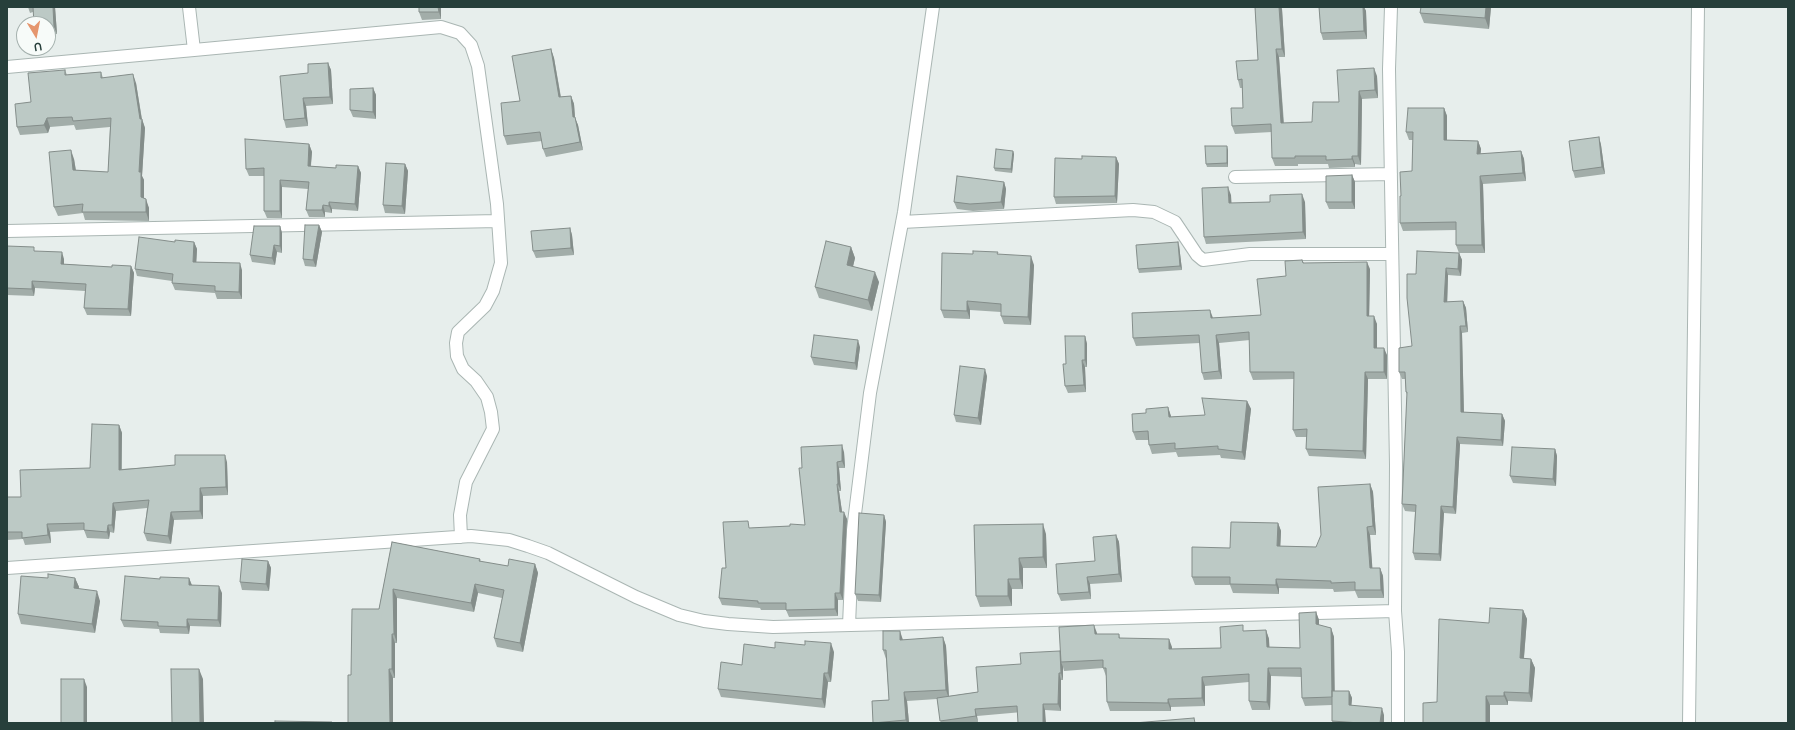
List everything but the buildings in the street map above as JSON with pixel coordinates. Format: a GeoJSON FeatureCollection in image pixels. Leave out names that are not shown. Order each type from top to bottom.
{"type":"FeatureCollection","features":[{"type":"Feature","properties":{"kind":"street"},"geometry":{"type":"LineString","coordinates":[[189,7],[194,50]]}},
{"type":"Feature","properties":{"kind":"street"},"geometry":{"type":"LineString","coordinates":[[849,625],[853,530],[870,393],[902,222],[933,7]]}},
{"type":"Feature","properties":{"kind":"street"},"geometry":{"type":"LineString","coordinates":[[1391,7],[1389,69],[1396,465],[1395,612],[1398,652],[1398,723]]}},
{"type":"Feature","properties":{"kind":"street"},"geometry":{"type":"LineString","coordinates":[[1689,723],[1698,7]]}},
{"type":"Feature","properties":{"kind":"street"},"geometry":{"type":"LineString","coordinates":[[7,67],[441,27],[460,33],[471,45],[478,66],[498,221],[500,263],[493,291],[485,306],[458,332],[456,343],[457,356],[463,369],[476,381],[487,397],[493,429],[466,482],[460,515],[461,537]]}},
{"type":"Feature","properties":{"kind":"street"},"geometry":{"type":"LineString","coordinates":[[1235,176],[1391,174]]}},
{"type":"Feature","properties":{"kind":"street"},"geometry":{"type":"LineString","coordinates":[[902,222],[1133,210],[1154,212],[1175,222],[1197,255],[1203,260],[1250,254],[1392,254]]}},
{"type":"Feature","properties":{"kind":"street"},"geometry":{"type":"LineString","coordinates":[[7,231],[498,221]]}},
{"type":"Feature","properties":{"kind":"street"},"geometry":{"type":"LineString","coordinates":[[7,568],[461,537],[490,538],[528,546],[548,553],[636,597],[679,614],[704,621],[728,624],[774,627],[1395,612]]}}]}
